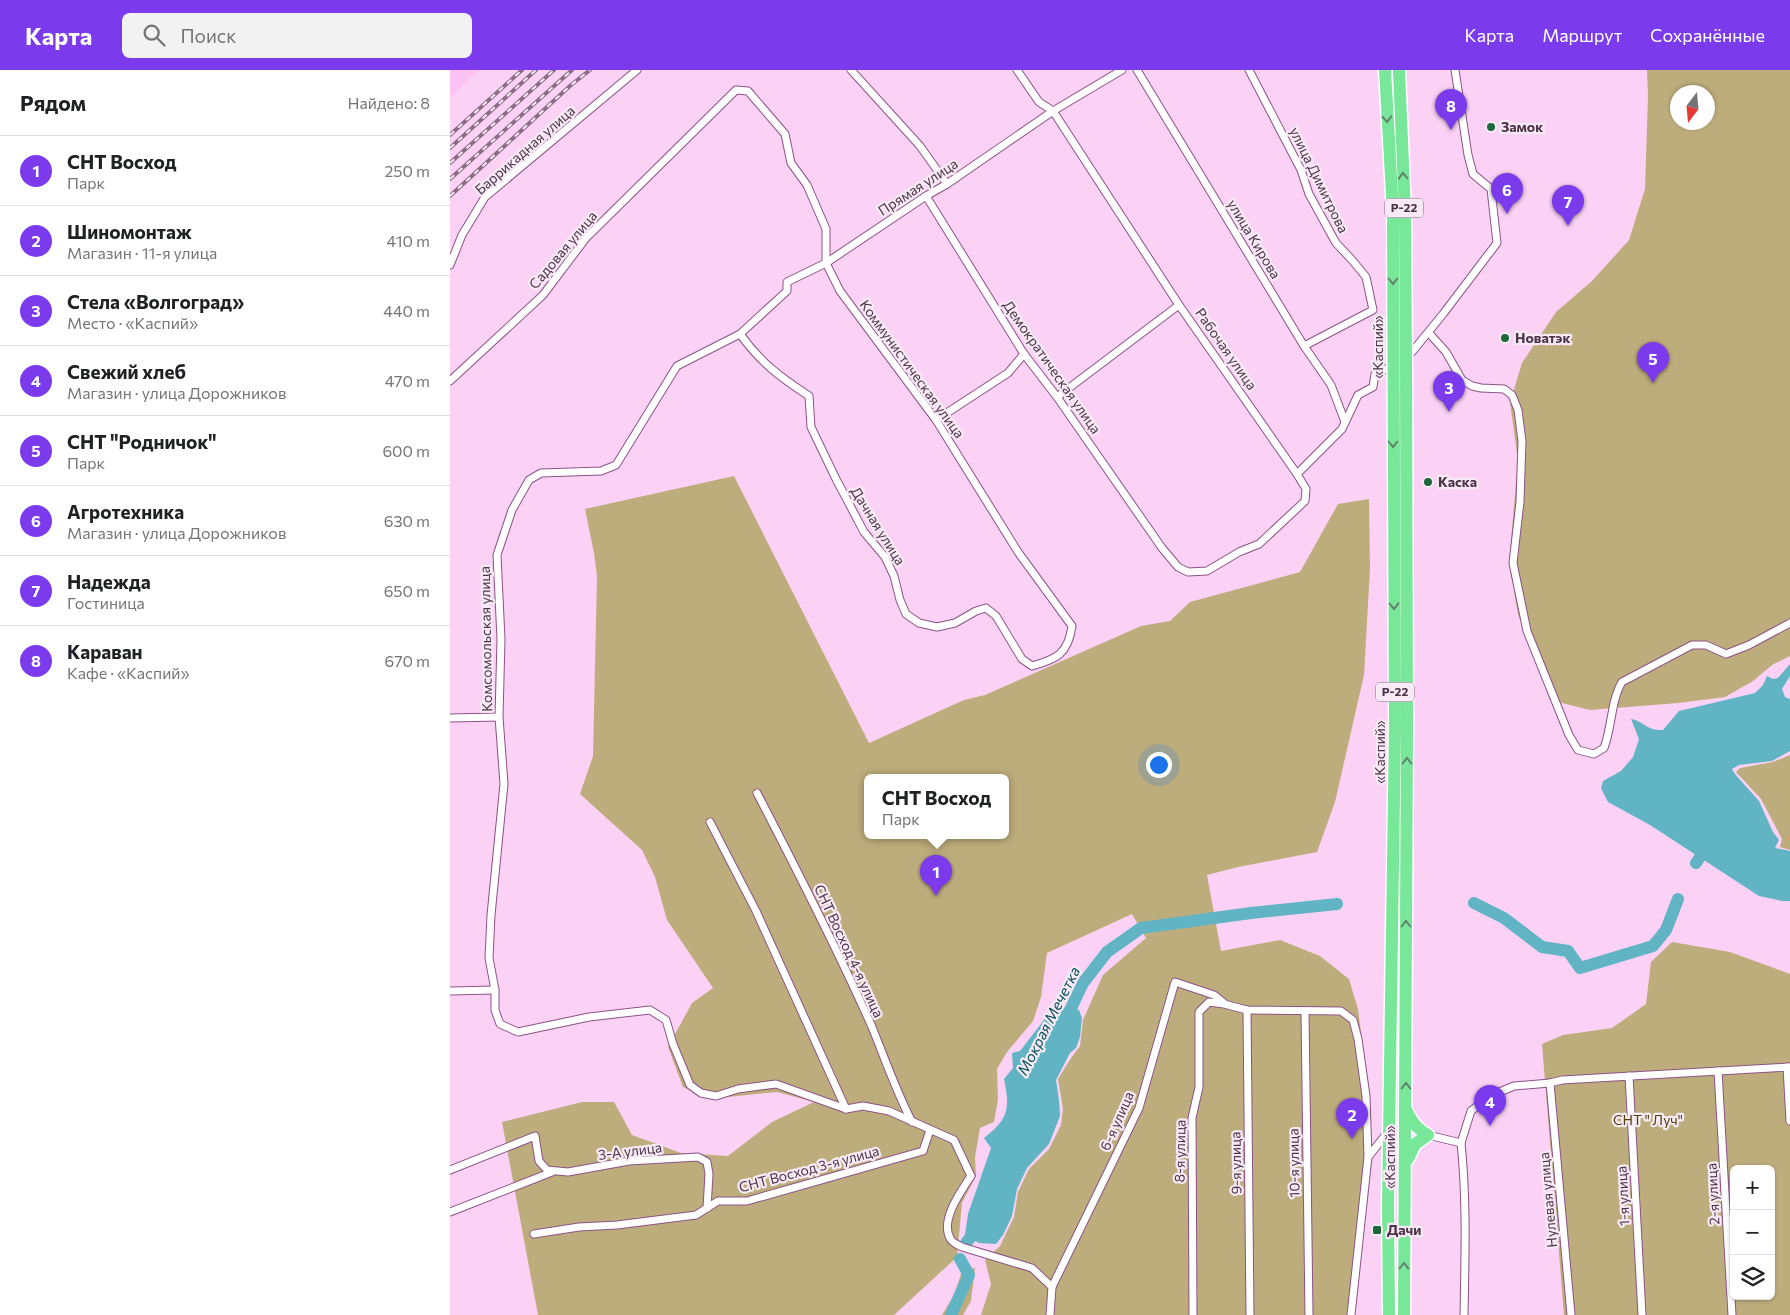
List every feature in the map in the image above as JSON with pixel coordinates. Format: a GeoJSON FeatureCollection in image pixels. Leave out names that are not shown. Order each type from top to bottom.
{"type":"FeatureCollection","features":[{"type":"Feature","properties":{"kind":"highway","name":"«Каспий»"},"geometry":{"type":"LineString","coordinates":[[1385,70],[1392,212],[1404,358],[1395,737],[1388,1315]]}},
{"type":"Feature","properties":{"kind":"highway","name":"«Каспий»"},"geometry":{"type":"LineString","coordinates":[[1399,70],[1404,212],[1406,1109],[1404,1315]]}},
{"type":"Feature","properties":{"kind":"highway"},"geometry":{"type":"LineString","coordinates":[[1406,1109],[1412,1122],[1420,1131],[1428,1135],[1415,1144],[1406,1164]]}},
{"type":"Feature","properties":{"kind":"street","name":"Баррикадная улица"},"geometry":{"type":"LineString","coordinates":[[450,265],[462,234],[485,197],[637,70]]}},
{"type":"Feature","properties":{"kind":"street"},"geometry":{"type":"LineString","coordinates":[[851,70],[920,146],[948,184]]}},
{"type":"Feature","properties":{"kind":"street","name":"Рабочая улица"},"geometry":{"type":"LineString","coordinates":[[1017,70],[1039,102],[1053,111],[1179,305],[1306,489],[1305,501],[1260,544],[1239,552],[1207,571],[1188,572],[1178,566],[1162,548]]}},
{"type":"Feature","properties":{"kind":"street","name":"Прямая улица"},"geometry":{"type":"LineString","coordinates":[[740,334],[787,291],[787,282],[826,264],[926,196],[948,184],[1053,111],[1122,70]]}},
{"type":"Feature","properties":{"kind":"street","name":"улица Кирова"},"geometry":{"type":"LineString","coordinates":[[1137,70],[1304,346],[1331,385],[1345,422]]}},
{"type":"Feature","properties":{"kind":"street","name":"улица Димитрова"},"geometry":{"type":"LineString","coordinates":[[1249,70],[1301,170],[1310,194],[1336,244],[1366,277],[1373,310],[1304,346]]}},
{"type":"Feature","properties":{"kind":"street"},"geometry":{"type":"LineString","coordinates":[[1297,474],[1342,429],[1358,395],[1373,387],[1375,374],[1404,358],[1429,333],[1497,243],[1491,188],[1473,174],[1468,155],[1455,70]]}},
{"type":"Feature","properties":{"kind":"street","name":"Коммунистическая улица"},"geometry":{"type":"LineString","coordinates":[[736,90],[748,91],[785,134],[791,163],[807,186],[826,229],[826,264],[840,291],[936,420],[1018,552],[1072,626],[1070,639],[1064,650],[1052,660]]}},
{"type":"Feature","properties":{"kind":"street","name":"Садовая улица"},"geometry":{"type":"LineString","coordinates":[[450,381],[542,295],[586,238],[736,90]]}},
{"type":"Feature","properties":{"kind":"street","name":"Демократическая улица"},"geometry":{"type":"LineString","coordinates":[[926,196],[1024,354],[1057,397],[1162,548]]}},
{"type":"Feature","properties":{"kind":"street"},"geometry":{"type":"LineString","coordinates":[[1057,397],[1179,305]]}},
{"type":"Feature","properties":{"kind":"street"},"geometry":{"type":"LineString","coordinates":[[1429,333],[1446,352],[1462,380],[1481,388],[1504,388],[1512,396],[1518,410],[1522,442],[1520,494],[1512,563],[1527,631],[1569,735],[1578,750],[1594,754],[1604,748],[1610,732],[1616,692],[1622,682],[1692,645],[1706,645],[1726,654],[1749,645],[1790,623]]}},
{"type":"Feature","properties":{"kind":"street","name":"Дачная улица"},"geometry":{"type":"LineString","coordinates":[[740,334],[755,355],[781,378],[809,396],[811,427],[864,532],[885,557],[894,576],[900,600],[906,614],[919,623],[937,627],[955,623],[976,611],[986,608],[996,616],[1022,659],[1032,666],[1052,660]]}},
{"type":"Feature","properties":{"kind":"street","name":"Комсомольская улица"},"geometry":{"type":"LineString","coordinates":[[740,334],[677,366],[616,465],[601,471],[541,473],[529,480],[512,510],[497,555],[501,639],[499,717],[504,784],[491,915],[490,958],[495,990],[495,1010],[500,1024],[518,1032],[589,1017],[650,1010],[666,1020],[673,1044],[690,1085],[701,1093],[716,1096],[738,1089],[776,1084],[846,1109]]}},
{"type":"Feature","properties":{"kind":"street"},"geometry":{"type":"LineString","coordinates":[[936,420],[1008,373],[1024,354]]}},
{"type":"Feature","properties":{"kind":"street"},"geometry":{"type":"LineString","coordinates":[[450,718],[499,717]]}},
{"type":"Feature","properties":{"kind":"street","name":"СНТ Восход 4-я улица"},"geometry":{"type":"LineString","coordinates":[[758,794],[821,919],[872,1027],[899,1098],[912,1122]]}},
{"type":"Feature","properties":{"kind":"street"},"geometry":{"type":"LineString","coordinates":[[710,822],[756,911],[846,1109],[863,1106],[889,1112],[954,1140],[971,1176],[956,1198],[948,1221],[949,1238],[962,1248],[1032,1268],[1052,1287]]}},
{"type":"Feature","properties":{"kind":"street","name":"6-я улица"},"geometry":{"type":"LineString","coordinates":[[1050,1315],[1052,1287],[1139,1108],[1175,982],[1214,995],[1224,1004]]}},
{"type":"Feature","properties":{"kind":"street"},"geometry":{"type":"LineString","coordinates":[[450,991],[495,990]]}},
{"type":"Feature","properties":{"kind":"street","name":"8-я улица"},"geometry":{"type":"LineString","coordinates":[[1193,1315],[1192,1118],[1199,1087],[1199,1012],[1209,1002],[1247,1010],[1341,1011],[1353,1020],[1358,1039],[1366,1096],[1368,1157],[1351,1315]]}},
{"type":"Feature","properties":{"kind":"street","name":"9-я улица"},"geometry":{"type":"LineString","coordinates":[[1247,1010],[1250,1315]]}},
{"type":"Feature","properties":{"kind":"street","name":"10-я улица"},"geometry":{"type":"LineString","coordinates":[[1305,1011],[1309,1315]]}},
{"type":"Feature","properties":{"kind":"street"},"geometry":{"type":"LineString","coordinates":[[1464,1315],[1465,1207],[1461,1143],[1471,1110],[1490,1096],[1514,1086],[1562,1080],[1788,1067],[1790,1121]]}},
{"type":"Feature","properties":{"kind":"street","name":"2-я улица"},"geometry":{"type":"LineString","coordinates":[[1718,1071],[1732,1315]]}},
{"type":"Feature","properties":{"kind":"street","name":"1-я улица"},"geometry":{"type":"LineString","coordinates":[[1629,1076],[1642,1315]]}},
{"type":"Feature","properties":{"kind":"street","name":"Нулевая улица"},"geometry":{"type":"LineString","coordinates":[[1550,1083],[1571,1315]]}},
{"type":"Feature","properties":{"kind":"street","name":"СНТ Восход 3-я улица"},"geometry":{"type":"LineString","coordinates":[[534,1234],[579,1226],[617,1225],[696,1215],[718,1201],[748,1201],[923,1151],[930,1130]]}},
{"type":"Feature","properties":{"kind":"street"},"geometry":{"type":"LineString","coordinates":[[1368,1157],[1389,1131]]}},
{"type":"Feature","properties":{"kind":"street"},"geometry":{"type":"LineString","coordinates":[[1428,1135],[1461,1143]]}},
{"type":"Feature","properties":{"kind":"street"},"geometry":{"type":"LineString","coordinates":[[450,1170],[535,1136],[538,1161],[547,1170],[554,1171]]}},
{"type":"Feature","properties":{"kind":"street","name":"3-А улица"},"geometry":{"type":"LineString","coordinates":[[554,1171],[568,1172],[629,1161],[698,1157],[707,1162],[707,1208]]}},
{"type":"Feature","properties":{"kind":"street"},"geometry":{"type":"LineString","coordinates":[[450,1212],[554,1171]]}},
{"type":"Feature","properties":{"kind":"shaded area"},"geometry":{"type":"Polygon","coordinates":[[[450,70],[479,70],[450,98],[450,70]]]}},
{"type":"Feature","properties":{"kind":"green space"},"geometry":{"type":"Polygon","coordinates":[[[1647,70],[1790,70],[1790,656],[1772,665],[1753,681],[1725,697],[1590,710],[1550,700],[1518,614],[1509,563],[1518,461],[1510,402],[1522,363],[1556,312],[1592,281],[1629,240],[1645,189],[1647,70]]]}},
{"type":"Feature","properties":{"kind":"green space"},"geometry":{"type":"Polygon","coordinates":[[[734,476],[869,743],[964,700],[985,695],[1141,626],[1170,621],[1190,602],[1300,572],[1338,504],[1369,499],[1370,569],[1364,675],[1335,802],[1317,852],[1207,875],[1221,951],[1280,940],[1320,956],[1349,979],[1358,1009],[1369,1094],[1371,1158],[1352,1315],[981,1315],[991,1284],[985,1260],[1000,1246],[1014,1217],[1018,1192],[1029,1169],[1049,1149],[1061,1125],[1063,1109],[1058,1079],[1080,1046],[1083,1020],[1103,975],[1146,938],[1132,914],[1047,953],[1041,997],[1033,1021],[1007,1052],[997,1069],[998,1099],[994,1122],[980,1128],[975,1157],[976,1176],[962,1203],[957,1257],[894,1315],[538,1315],[502,1122],[582,1102],[614,1102],[632,1135],[681,1153],[728,1156],[772,1122],[814,1102],[777,1092],[708,1099],[683,1087],[668,1047],[692,1003],[713,988],[667,920],[655,877],[642,850],[580,794],[593,756],[597,576],[585,509],[734,476]]]}},
{"type":"Feature","properties":{"kind":"green space"},"geometry":{"type":"Polygon","coordinates":[[[1790,755],[1790,850],[1780,847],[1782,839],[1761,799],[1736,772],[1740,768],[1773,762],[1790,755]]]}},
{"type":"Feature","properties":{"kind":"green space","name":"СНТ \" Луч\""},"geometry":{"type":"Polygon","coordinates":[[[1672,942],[1730,952],[1790,974],[1790,1315],[1564,1315],[1542,1044],[1563,1035],[1612,1028],[1646,1004],[1651,962],[1672,942]]]}},
{"type":"Feature","properties":{"kind":"green space"},"geometry":{"type":"Polygon","coordinates":[[[975,1268],[971,1301],[963,1315],[942,1315],[954,1295],[962,1271],[975,1268]]]}},
{"type":"Feature","properties":{"kind":"water"},"geometry":{"type":"Polygon","coordinates":[[[1790,664],[1790,676],[1782,689],[1785,697],[1790,699],[1790,751],[1772,761],[1739,765],[1732,769],[1759,801],[1773,832],[1779,840],[1775,848],[1790,851],[1790,901],[1782,901],[1759,896],[1650,825],[1608,802],[1601,788],[1603,781],[1621,771],[1633,757],[1639,739],[1631,719],[1650,728],[1663,730],[1679,711],[1755,693],[1763,685],[1767,676],[1773,679],[1778,678],[1790,664]]]}},
{"type":"Feature","properties":{"kind":"water"},"geometry":{"type":"Polygon","coordinates":[[[1066,1007],[1079,1010],[1082,1018],[1080,1037],[1076,1048],[1070,1053],[1056,1080],[1060,1116],[1049,1144],[1027,1168],[1017,1189],[1012,1216],[1003,1235],[996,1244],[979,1243],[965,1235],[968,1214],[991,1148],[984,1138],[999,1125],[1006,1112],[1007,1098],[1004,1079],[1013,1068],[1012,1053],[1020,1051],[1051,1011],[1066,1007]]]}},
{"type":"Feature","properties":{"kind":"waterway","name":"Мокрая Мечетка"},"geometry":{"type":"LineString","coordinates":[[1696,863],[1706,843]]}},
{"type":"Feature","properties":{"kind":"waterway","name":"Мокрая Мечетка"},"geometry":{"type":"LineString","coordinates":[[1474,903],[1504,918],[1542,947],[1568,951],[1580,968],[1653,946],[1666,930],[1678,899]]}},
{"type":"Feature","properties":{"kind":"waterway","name":"Мокрая Мечетка"},"geometry":{"type":"LineString","coordinates":[[1064,1023],[1083,983],[1107,952],[1141,928],[1251,913],[1337,904]]}},
{"type":"Feature","properties":{"kind":"waterway","name":"Мокрая Мечетка"},"geometry":{"type":"LineString","coordinates":[[966,1243],[980,1225]]}},
{"type":"Feature","properties":{"kind":"waterway","name":"Мокрая Мечетка"},"geometry":{"type":"LineString","coordinates":[[951,1315],[969,1275],[960,1259]]}},
{"type":"Feature","properties":{"kind":"railway"},"geometry":{"type":"LineString","coordinates":[[450,135],[522,70]]}},
{"type":"Feature","properties":{"kind":"railway"},"geometry":{"type":"LineString","coordinates":[[450,148],[536,70]]}},
{"type":"Feature","properties":{"kind":"railway"},"geometry":{"type":"LineString","coordinates":[[450,163],[554,70]]}},
{"type":"Feature","properties":{"kind":"railway"},"geometry":{"type":"LineString","coordinates":[[450,179],[572,70]]}},
{"type":"Feature","properties":{"kind":"railway"},"geometry":{"type":"LineString","coordinates":[[450,196],[571,85],[590,70]]}},
{"type":"Feature","properties":{"kind":"place","name":"Замок"},"geometry":{"type":"Point","coordinates":[1491,127]}},
{"type":"Feature","properties":{"kind":"place","name":"Караван"},"geometry":{"type":"Point","coordinates":[1451,130]}},
{"type":"Feature","properties":{"kind":"place","name":"Агротехника"},"geometry":{"type":"Point","coordinates":[1507,214]}},
{"type":"Feature","properties":{"kind":"place","name":"Надежда"},"geometry":{"type":"Point","coordinates":[1568,226]}},
{"type":"Feature","properties":{"kind":"place","name":"Новатэк"},"geometry":{"type":"Point","coordinates":[1505,338]}},
{"type":"Feature","properties":{"kind":"place","name":"СНТ \"Родничок\""},"geometry":{"type":"Point","coordinates":[1653,383]}},
{"type":"Feature","properties":{"kind":"place","name":"Стела «Волгоград»"},"geometry":{"type":"Point","coordinates":[1449,412]}},
{"type":"Feature","properties":{"kind":"place","name":"Каска"},"geometry":{"type":"Point","coordinates":[1428,482]}},
{"type":"Feature","properties":{"kind":"place","name":"СНТ Восход"},"geometry":{"type":"Point","coordinates":[936,896]}},
{"type":"Feature","properties":{"kind":"place","name":"Свежий хлеб"},"geometry":{"type":"Point","coordinates":[1490,1126]}},
{"type":"Feature","properties":{"kind":"place","name":"Шиномонтаж"},"geometry":{"type":"Point","coordinates":[1352,1139]}},
{"type":"Feature","properties":{"kind":"place","name":"Дачи"},"geometry":{"type":"Point","coordinates":[1377,1230]}}]}
